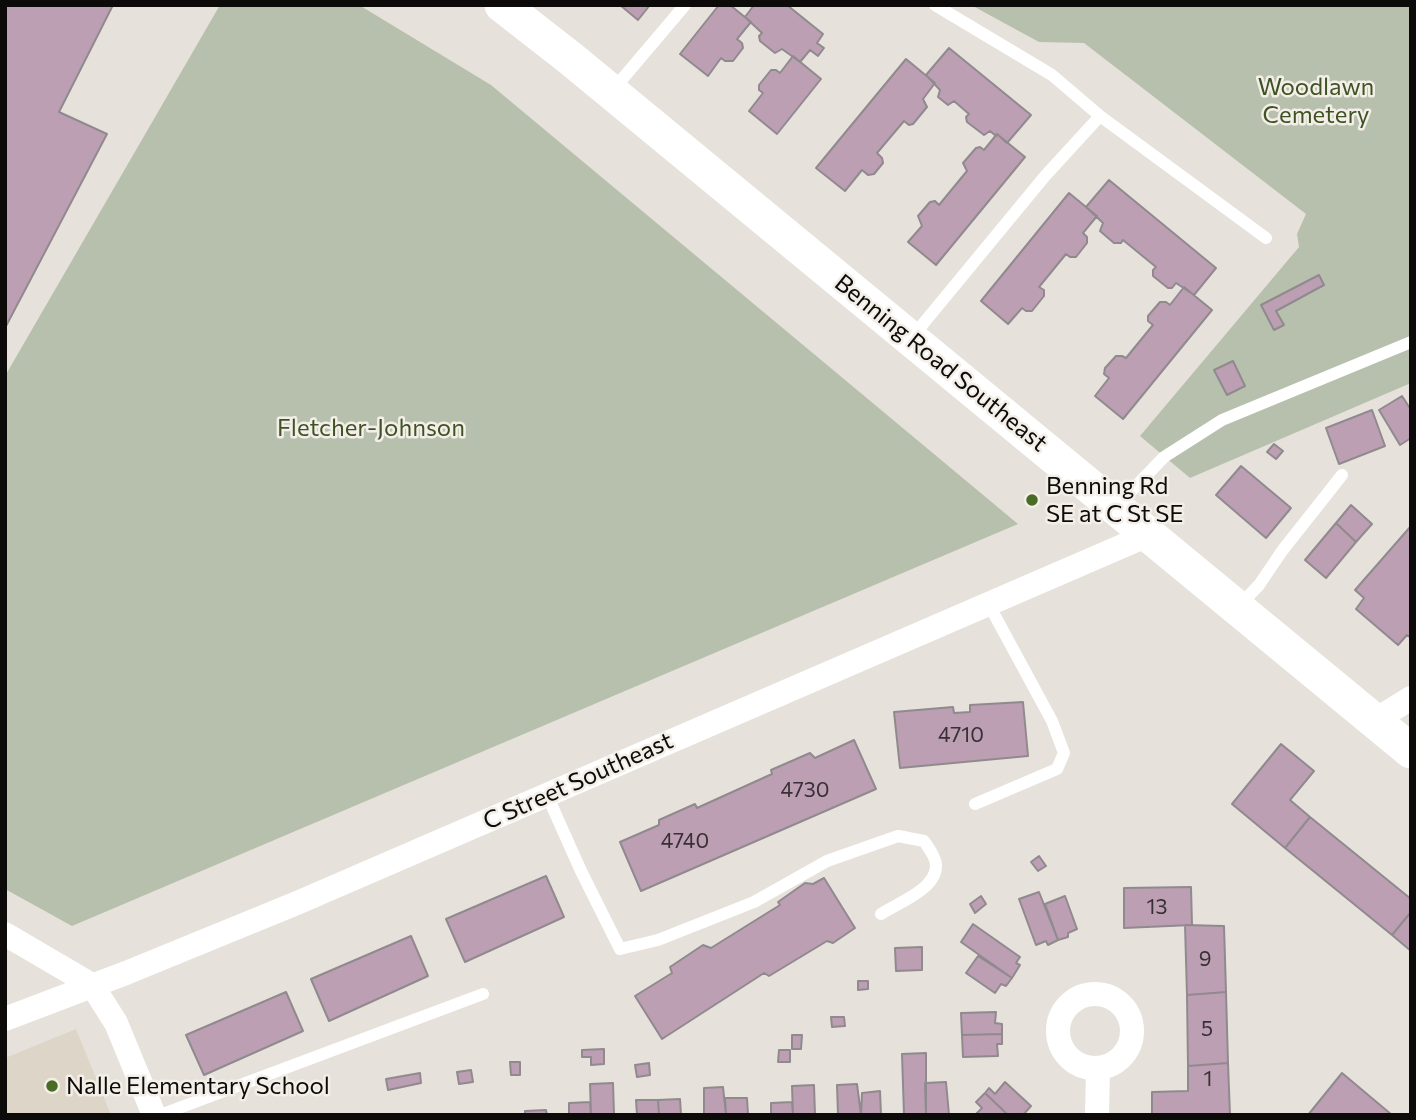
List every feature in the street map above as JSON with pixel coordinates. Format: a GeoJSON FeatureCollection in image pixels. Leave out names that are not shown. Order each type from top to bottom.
{"type":"FeatureCollection","features":[{"type":"Feature","properties":{"kind":"main road","name":"Benning Road Southeast"},"geometry":{"type":"LineString","coordinates":[[502,5],[1411,751]]}},
{"type":"Feature","properties":{"kind":"street","name":"C Street Southeast"},"geometry":{"type":"LineString","coordinates":[[5,1019],[297,903],[1148,535]]}},
{"type":"Feature","properties":{"kind":"street"},"geometry":{"type":"LineString","coordinates":[[1374,721],[1411,698]]}},
{"type":"Feature","properties":{"kind":"street"},"geometry":{"type":"LineString","coordinates":[[5,934],[92,985],[116,1023],[154,1115]]}},
{"type":"Feature","properties":{"kind":"street"},"geometry":{"type":"LineString","coordinates":[[1097,1115],[1098,1069]]}},
{"type":"Feature","properties":{"kind":"lane"},"geometry":{"type":"LineString","coordinates":[[611,93],[685,5]]}},
{"type":"Feature","properties":{"kind":"lane"},"geometry":{"type":"LineString","coordinates":[[935,5],[1052,75],[1100,116],[1266,238]]}},
{"type":"Feature","properties":{"kind":"lane"},"geometry":{"type":"LineString","coordinates":[[911,339],[1045,176],[1100,116]]}},
{"type":"Feature","properties":{"kind":"lane"},"geometry":{"type":"LineString","coordinates":[[1116,507],[1164,457],[1222,420],[1411,342]]}},
{"type":"Feature","properties":{"kind":"lane"},"geometry":{"type":"LineString","coordinates":[[1237,608],[1259,586],[1282,551],[1342,475]]}},
{"type":"Feature","properties":{"kind":"lane"},"geometry":{"type":"LineString","coordinates":[[975,804],[1057,769],[1064,753],[1052,722],[988,603]]}},
{"type":"Feature","properties":{"kind":"lane"},"geometry":{"type":"LineString","coordinates":[[547,795],[620,949],[658,940],[754,902],[827,861],[898,836],[924,841],[937,862],[935,876],[925,887],[881,914]]}},
{"type":"Feature","properties":{"kind":"lane"},"geometry":{"type":"LineString","coordinates":[[160,1115],[483,995]]}},
{"type":"Feature","properties":{"kind":"shaded area","name":"Nalle Elementary School"},"geometry":{"type":"Polygon","coordinates":[[[76,1029],[111,1115],[5,1115],[5,1058],[76,1029]]]}},
{"type":"Feature","properties":{"kind":"green space","name":"Fletcher-Johnson"},"geometry":{"type":"Polygon","coordinates":[[[220,5],[359,5],[491,85],[1018,524],[72,926],[5,889],[5,376],[220,5]]]}},
{"type":"Feature","properties":{"kind":"green space","name":"Woodlawn Cemetery"},"geometry":{"type":"Polygon","coordinates":[[[971,5],[1411,5],[1411,383],[1190,478],[1140,436],[1299,247],[1297,234],[1306,214],[1084,43],[1039,42],[971,5]]]}},
{"type":"Feature","properties":{"kind":"building"},"geometry":{"type":"Polygon","coordinates":[[[5,5],[113,5],[59,112],[107,134],[5,328],[5,5]]]}},
{"type":"Feature","properties":{"kind":"building"},"geometry":{"type":"Polygon","coordinates":[[[620,5],[650,5],[638,20],[620,5]]]}},
{"type":"Feature","properties":{"kind":"building"},"geometry":{"type":"Polygon","coordinates":[[[719,5],[730,5],[751,22],[737,39],[743,48],[733,61],[721,58],[708,76],[680,54],[719,5]]]}},
{"type":"Feature","properties":{"kind":"building"},"geometry":{"type":"Polygon","coordinates":[[[754,5],[787,5],[823,34],[817,43],[824,48],[818,56],[810,50],[800,62],[782,49],[775,53],[760,41],[759,36],[762,33],[745,17],[754,5]]]}},
{"type":"Feature","properties":{"kind":"building"},"geometry":{"type":"Polygon","coordinates":[[[949,48],[1031,115],[1007,143],[990,131],[984,135],[967,122],[966,117],[969,114],[954,101],[948,105],[938,97],[940,90],[926,75],[949,48]]]}},
{"type":"Feature","properties":{"kind":"building"},"geometry":{"type":"Polygon","coordinates":[[[793,56],[821,79],[777,134],[749,111],[763,93],[759,90],[759,85],[771,70],[780,73],[793,56]]]}},
{"type":"Feature","properties":{"kind":"building"},"geometry":{"type":"Polygon","coordinates":[[[906,59],[935,83],[923,99],[927,107],[913,124],[909,125],[904,121],[877,153],[883,163],[874,174],[868,175],[862,170],[845,191],[816,168],[906,59]]]}},
{"type":"Feature","properties":{"kind":"building"},"geometry":{"type":"Polygon","coordinates":[[[997,134],[1025,157],[936,265],[908,242],[922,226],[918,216],[930,202],[935,201],[939,205],[967,171],[963,163],[976,148],[984,150],[997,134]]]}},
{"type":"Feature","properties":{"kind":"building"},"geometry":{"type":"Polygon","coordinates":[[[1109,180],[1216,268],[1194,295],[1176,283],[1172,288],[1168,288],[1153,276],[1156,267],[1123,240],[1121,243],[1114,243],[1100,231],[1103,223],[1086,207],[1109,180]]]}},
{"type":"Feature","properties":{"kind":"building"},"geometry":{"type":"Polygon","coordinates":[[[1069,193],[1097,216],[1083,233],[1087,237],[1087,243],[1076,257],[1066,254],[1039,287],[1044,290],[1044,296],[1032,311],[1022,308],[1008,324],[981,301],[1069,193]]]}},
{"type":"Feature","properties":{"kind":"building"},"geometry":{"type":"Polygon","coordinates":[[[1319,275],[1324,285],[1276,311],[1284,325],[1274,330],[1261,305],[1319,275]]]}},
{"type":"Feature","properties":{"kind":"building"},"geometry":{"type":"Polygon","coordinates":[[[1184,287],[1212,310],[1123,419],[1095,396],[1109,378],[1104,374],[1105,368],[1116,356],[1126,358],[1153,325],[1148,321],[1148,316],[1160,302],[1170,305],[1184,287]]]}},
{"type":"Feature","properties":{"kind":"building"},"geometry":{"type":"Polygon","coordinates":[[[1233,361],[1245,386],[1227,395],[1214,370],[1233,361]]]}},
{"type":"Feature","properties":{"kind":"building"},"geometry":{"type":"Polygon","coordinates":[[[1402,396],[1411,410],[1411,438],[1400,445],[1379,410],[1402,396]]]}},
{"type":"Feature","properties":{"kind":"building"},"geometry":{"type":"Polygon","coordinates":[[[1372,410],[1385,446],[1339,464],[1326,428],[1372,410]]]}},
{"type":"Feature","properties":{"kind":"building"},"geometry":{"type":"Polygon","coordinates":[[[1274,444],[1283,451],[1276,459],[1267,452],[1274,444]]]}},
{"type":"Feature","properties":{"kind":"building"},"geometry":{"type":"Polygon","coordinates":[[[1241,466],[1291,508],[1266,538],[1216,495],[1241,466]]]}},
{"type":"Feature","properties":{"kind":"building"},"geometry":{"type":"Polygon","coordinates":[[[1351,505],[1372,524],[1356,542],[1336,523],[1351,505]]]}},
{"type":"Feature","properties":{"kind":"building"},"geometry":{"type":"Polygon","coordinates":[[[1336,523],[1356,542],[1326,578],[1305,560],[1336,523]]]}},
{"type":"Feature","properties":{"kind":"building"},"geometry":{"type":"Polygon","coordinates":[[[1411,526],[1411,638],[1407,635],[1398,645],[1356,609],[1364,598],[1355,590],[1411,526]]]}},
{"type":"Feature","properties":{"kind":"building"},"geometry":{"type":"Polygon","coordinates":[[[1023,702],[1028,756],[900,768],[894,712],[953,707],[954,713],[970,712],[970,705],[1023,702]]]}},
{"type":"Feature","properties":{"kind":"building"},"geometry":{"type":"Polygon","coordinates":[[[854,740],[876,789],[641,891],[620,842],[659,825],[659,820],[695,804],[697,808],[772,774],[771,770],[810,753],[815,758],[854,740]]]}},
{"type":"Feature","properties":{"kind":"building"},"geometry":{"type":"Polygon","coordinates":[[[1281,744],[1314,771],[1290,800],[1310,817],[1285,848],[1232,804],[1281,744]]]}},
{"type":"Feature","properties":{"kind":"building"},"geometry":{"type":"Polygon","coordinates":[[[1310,817],[1411,899],[1411,912],[1392,935],[1285,848],[1310,817]]]}},
{"type":"Feature","properties":{"kind":"building"},"geometry":{"type":"Polygon","coordinates":[[[1039,856],[1046,866],[1038,871],[1031,862],[1039,856]]]}},
{"type":"Feature","properties":{"kind":"building"},"geometry":{"type":"Polygon","coordinates":[[[546,876],[564,917],[465,962],[446,919],[546,876]]]}},
{"type":"Feature","properties":{"kind":"building"},"geometry":{"type":"Polygon","coordinates":[[[824,878],[855,928],[833,943],[827,941],[769,976],[764,973],[662,1039],[635,996],[672,973],[670,967],[703,945],[711,948],[780,905],[778,902],[805,883],[813,884],[824,878]]]}},
{"type":"Feature","properties":{"kind":"building"},"geometry":{"type":"Polygon","coordinates":[[[1191,887],[1192,925],[1124,928],[1124,888],[1191,887]]]}},
{"type":"Feature","properties":{"kind":"building"},"geometry":{"type":"Polygon","coordinates":[[[1039,892],[1058,940],[1048,945],[1046,941],[1036,945],[1019,899],[1039,892]]]}},
{"type":"Feature","properties":{"kind":"building"},"geometry":{"type":"Polygon","coordinates":[[[981,896],[986,904],[975,913],[970,904],[981,896]]]}},
{"type":"Feature","properties":{"kind":"building"},"geometry":{"type":"Polygon","coordinates":[[[1065,896],[1077,929],[1068,933],[1068,937],[1058,940],[1045,904],[1065,896]]]}},
{"type":"Feature","properties":{"kind":"building"},"geometry":{"type":"Polygon","coordinates":[[[1411,912],[1411,951],[1392,935],[1411,912]]]}},
{"type":"Feature","properties":{"kind":"building"},"geometry":{"type":"Polygon","coordinates":[[[973,924],[1020,957],[1016,963],[1020,965],[1012,978],[961,942],[973,924]]]}},
{"type":"Feature","properties":{"kind":"building"},"geometry":{"type":"Polygon","coordinates":[[[1185,925],[1224,926],[1226,992],[1187,995],[1185,925]]]}},
{"type":"Feature","properties":{"kind":"building"},"geometry":{"type":"Polygon","coordinates":[[[411,936],[428,976],[329,1021],[311,979],[411,936]]]}},
{"type":"Feature","properties":{"kind":"building"},"geometry":{"type":"Polygon","coordinates":[[[922,947],[922,970],[896,971],[895,948],[922,947]]]}},
{"type":"Feature","properties":{"kind":"building"},"geometry":{"type":"Polygon","coordinates":[[[978,956],[1012,978],[1006,986],[1001,984],[995,993],[966,973],[978,956]]]}},
{"type":"Feature","properties":{"kind":"building"},"geometry":{"type":"Polygon","coordinates":[[[858,981],[868,981],[868,989],[858,990],[858,981]]]}},
{"type":"Feature","properties":{"kind":"building"},"geometry":{"type":"Polygon","coordinates":[[[286,992],[303,1031],[204,1075],[186,1035],[286,992]]]}},
{"type":"Feature","properties":{"kind":"building"},"geometry":{"type":"Polygon","coordinates":[[[1226,992],[1228,1063],[1188,1066],[1187,995],[1226,992]]]}},
{"type":"Feature","properties":{"kind":"building"},"geometry":{"type":"Polygon","coordinates":[[[996,1012],[995,1023],[1002,1024],[1002,1034],[962,1035],[961,1013],[996,1012]]]}},
{"type":"Feature","properties":{"kind":"building"},"geometry":{"type":"Polygon","coordinates":[[[831,1017],[844,1017],[845,1026],[832,1027],[831,1017]]]}},
{"type":"Feature","properties":{"kind":"building"},"geometry":{"type":"Polygon","coordinates":[[[1002,1034],[1002,1044],[997,1044],[998,1056],[963,1057],[962,1035],[1002,1034]]]}},
{"type":"Feature","properties":{"kind":"building"},"geometry":{"type":"Polygon","coordinates":[[[792,1035],[802,1035],[801,1049],[792,1049],[792,1035]]]}},
{"type":"Feature","properties":{"kind":"building"},"geometry":{"type":"Polygon","coordinates":[[[604,1049],[604,1064],[591,1065],[591,1057],[582,1057],[582,1050],[604,1049]]]}},
{"type":"Feature","properties":{"kind":"building"},"geometry":{"type":"Polygon","coordinates":[[[779,1050],[790,1050],[790,1062],[778,1062],[779,1050]]]}},
{"type":"Feature","properties":{"kind":"building"},"geometry":{"type":"Polygon","coordinates":[[[926,1053],[926,1115],[904,1115],[902,1054],[926,1053]]]}},
{"type":"Feature","properties":{"kind":"building"},"geometry":{"type":"Polygon","coordinates":[[[510,1062],[520,1062],[520,1075],[511,1075],[510,1062]]]}},
{"type":"Feature","properties":{"kind":"building"},"geometry":{"type":"Polygon","coordinates":[[[649,1063],[650,1075],[637,1077],[635,1065],[649,1063]]]}},
{"type":"Feature","properties":{"kind":"building"},"geometry":{"type":"Polygon","coordinates":[[[1228,1063],[1230,1115],[1152,1115],[1152,1092],[1188,1091],[1188,1066],[1228,1063]]]}},
{"type":"Feature","properties":{"kind":"building"},"geometry":{"type":"Polygon","coordinates":[[[471,1070],[473,1082],[459,1084],[457,1072],[471,1070]]]}},
{"type":"Feature","properties":{"kind":"building"},"geometry":{"type":"Polygon","coordinates":[[[420,1073],[421,1083],[388,1090],[386,1079],[420,1073]]]}},
{"type":"Feature","properties":{"kind":"building"},"geometry":{"type":"Polygon","coordinates":[[[1342,1073],[1392,1115],[1308,1115],[1342,1073]]]}},
{"type":"Feature","properties":{"kind":"building"},"geometry":{"type":"Polygon","coordinates":[[[946,1082],[949,1115],[926,1115],[925,1083],[946,1082]]]}},
{"type":"Feature","properties":{"kind":"building"},"geometry":{"type":"Polygon","coordinates":[[[1005,1082],[1031,1106],[1023,1115],[1008,1115],[985,1093],[989,1088],[995,1094],[1005,1082]]]}},
{"type":"Feature","properties":{"kind":"building"},"geometry":{"type":"Polygon","coordinates":[[[613,1083],[614,1115],[591,1115],[590,1084],[613,1083]]]}},
{"type":"Feature","properties":{"kind":"building"},"geometry":{"type":"Polygon","coordinates":[[[857,1084],[861,1115],[838,1115],[837,1085],[857,1084]]]}},
{"type":"Feature","properties":{"kind":"building"},"geometry":{"type":"Polygon","coordinates":[[[814,1085],[815,1115],[793,1115],[792,1086],[814,1085]]]}},
{"type":"Feature","properties":{"kind":"building"},"geometry":{"type":"Polygon","coordinates":[[[723,1087],[726,1115],[704,1115],[704,1088],[723,1087]]]}},
{"type":"Feature","properties":{"kind":"building"},"geometry":{"type":"Polygon","coordinates":[[[880,1091],[881,1115],[861,1115],[862,1093],[880,1091]]]}},
{"type":"Feature","properties":{"kind":"building"},"geometry":{"type":"Polygon","coordinates":[[[985,1093],[1008,1115],[976,1114],[982,1108],[976,1102],[985,1093]]]}},
{"type":"Feature","properties":{"kind":"building"},"geometry":{"type":"Polygon","coordinates":[[[725,1098],[747,1098],[748,1115],[726,1115],[725,1098]]]}},
{"type":"Feature","properties":{"kind":"building"},"geometry":{"type":"Polygon","coordinates":[[[680,1099],[681,1115],[659,1115],[658,1100],[680,1099]]]}},
{"type":"Feature","properties":{"kind":"building"},"geometry":{"type":"Polygon","coordinates":[[[636,1100],[658,1100],[659,1115],[637,1115],[636,1100]]]}},
{"type":"Feature","properties":{"kind":"building"},"geometry":{"type":"Polygon","coordinates":[[[590,1102],[591,1115],[569,1115],[569,1103],[590,1102]]]}},
{"type":"Feature","properties":{"kind":"building"},"geometry":{"type":"Polygon","coordinates":[[[792,1102],[793,1115],[771,1115],[771,1103],[792,1102]]]}},
{"type":"Feature","properties":{"kind":"building"},"geometry":{"type":"Polygon","coordinates":[[[546,1110],[547,1115],[525,1115],[525,1111],[546,1110]]]}},
{"type":"Feature","properties":{"kind":"place","name":"Benning Rd SE at C St SE"},"geometry":{"type":"Point","coordinates":[1032,500]}},
{"type":"Feature","properties":{"kind":"place","name":"Nalle Elementary School"},"geometry":{"type":"Point","coordinates":[52,1086]}}]}
